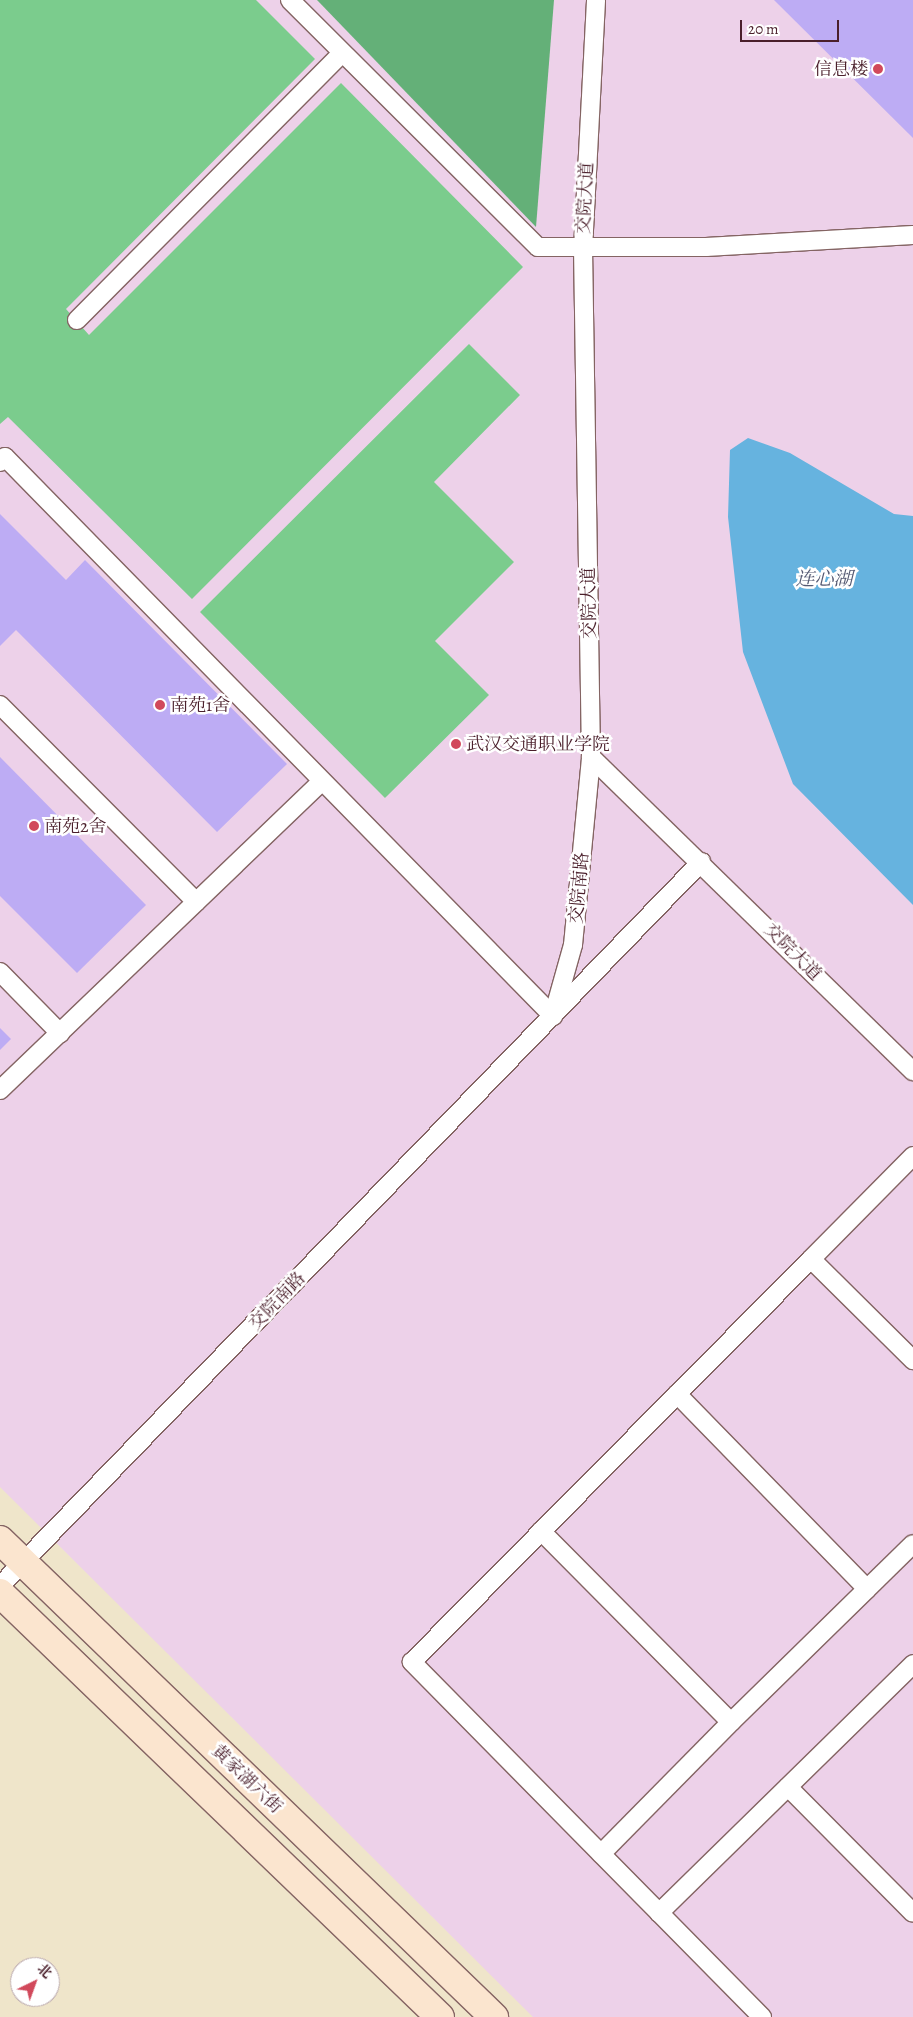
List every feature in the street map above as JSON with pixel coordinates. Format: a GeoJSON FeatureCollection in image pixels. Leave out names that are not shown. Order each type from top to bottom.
{"type":"FeatureCollection","features":[{"type":"Feature","properties":{"kind":"street","name":"黄家湖六街"},"geometry":{"type":"LineString","coordinates":[[0,1540],[494,2017]]}},
{"type":"Feature","properties":{"kind":"street"},"geometry":{"type":"LineString","coordinates":[[0,1593],[440,2017]]}},
{"type":"Feature","properties":{"kind":"lane"},"geometry":{"type":"LineString","coordinates":[[290,0],[341,54],[538,247],[583,249],[913,235]]}},
{"type":"Feature","properties":{"kind":"lane","name":"交院大道"},"geometry":{"type":"LineString","coordinates":[[596,0],[583,249],[591,757],[701,862],[913,1071]]}},
{"type":"Feature","properties":{"kind":"lane"},"geometry":{"type":"LineString","coordinates":[[77,320],[341,54]]}},
{"type":"Feature","properties":{"kind":"lane"},"geometry":{"type":"LineString","coordinates":[[0,462],[5,457],[553,1016]]}},
{"type":"Feature","properties":{"kind":"lane"},"geometry":{"type":"LineString","coordinates":[[0,705],[196,902]]}},
{"type":"Feature","properties":{"kind":"lane","name":"交院南路"},"geometry":{"type":"LineString","coordinates":[[553,1016],[573,946],[591,757]]}},
{"type":"Feature","properties":{"kind":"lane"},"geometry":{"type":"LineString","coordinates":[[0,1090],[322,781]]}},
{"type":"Feature","properties":{"kind":"lane","name":"交院南路"},"geometry":{"type":"LineString","coordinates":[[0,1586],[701,862]]}},
{"type":"Feature","properties":{"kind":"lane"},"geometry":{"type":"LineString","coordinates":[[0,972],[60,1033]]}},
{"type":"Feature","properties":{"kind":"lane"},"geometry":{"type":"LineString","coordinates":[[762,2017],[412,1662],[913,1156]]}},
{"type":"Feature","properties":{"kind":"lane"},"geometry":{"type":"LineString","coordinates":[[811,1259],[913,1360]]}},
{"type":"Feature","properties":{"kind":"lane"},"geometry":{"type":"LineString","coordinates":[[677,1394],[867,1589]]}},
{"type":"Feature","properties":{"kind":"lane"},"geometry":{"type":"LineString","coordinates":[[541,1531],[731,1722]]}},
{"type":"Feature","properties":{"kind":"lane"},"geometry":{"type":"LineString","coordinates":[[601,1854],[731,1722],[913,1544]]}},
{"type":"Feature","properties":{"kind":"lane"},"geometry":{"type":"LineString","coordinates":[[660,1913],[913,1664]]}},
{"type":"Feature","properties":{"kind":"lane"},"geometry":{"type":"LineString","coordinates":[[788,1787],[913,1913]]}},
{"type":"Feature","properties":{"kind":"shaded area","name":"武汉交通职业学院"},"geometry":{"type":"Polygon","coordinates":[[[0,0],[913,0],[913,2017],[533,2017],[0,1487],[0,0]]]}},
{"type":"Feature","properties":{"kind":"green space"},"geometry":{"type":"Polygon","coordinates":[[[0,0],[256,0],[315,59],[66,309],[89,335],[341,83],[523,267],[192,599],[8,417],[0,424],[0,0]]]}},
{"type":"Feature","properties":{"kind":"green space"},"geometry":{"type":"Polygon","coordinates":[[[317,0],[554,0],[536,227],[317,0]]]}},
{"type":"Feature","properties":{"kind":"green space"},"geometry":{"type":"Polygon","coordinates":[[[469,344],[520,395],[434,482],[514,562],[435,641],[489,695],[385,798],[200,612],[469,344]]]}},
{"type":"Feature","properties":{"kind":"water","name":"连心湖"},"geometry":{"type":"Polygon","coordinates":[[[748,438],[790,453],[894,514],[913,516],[913,905],[793,784],[743,652],[728,517],[730,450],[748,438]]]}},
{"type":"Feature","properties":{"kind":"building","name":"信息楼"},"geometry":{"type":"Polygon","coordinates":[[[774,0],[913,0],[913,138],[774,0]]]}},
{"type":"Feature","properties":{"kind":"building","name":"南苑1舍"},"geometry":{"type":"Polygon","coordinates":[[[0,514],[66,580],[85,560],[287,764],[217,832],[16,630],[0,646],[0,514]]]}},
{"type":"Feature","properties":{"kind":"building","name":"南苑2舍"},"geometry":{"type":"Polygon","coordinates":[[[0,757],[146,905],[77,973],[0,896],[0,757]]]}},
{"type":"Feature","properties":{"kind":"building"},"geometry":{"type":"Polygon","coordinates":[[[0,1028],[11,1039],[0,1050],[0,1028]]]}},
{"type":"Feature","properties":{"kind":"place","name":"信息楼"},"geometry":{"type":"Point","coordinates":[878,69]}},
{"type":"Feature","properties":{"kind":"place","name":"南苑1舍"},"geometry":{"type":"Point","coordinates":[160,705]}},
{"type":"Feature","properties":{"kind":"place","name":"武汉交通职业学院"},"geometry":{"type":"Point","coordinates":[456,744]}},
{"type":"Feature","properties":{"kind":"place","name":"南苑2舍"},"geometry":{"type":"Point","coordinates":[34,826]}}]}
